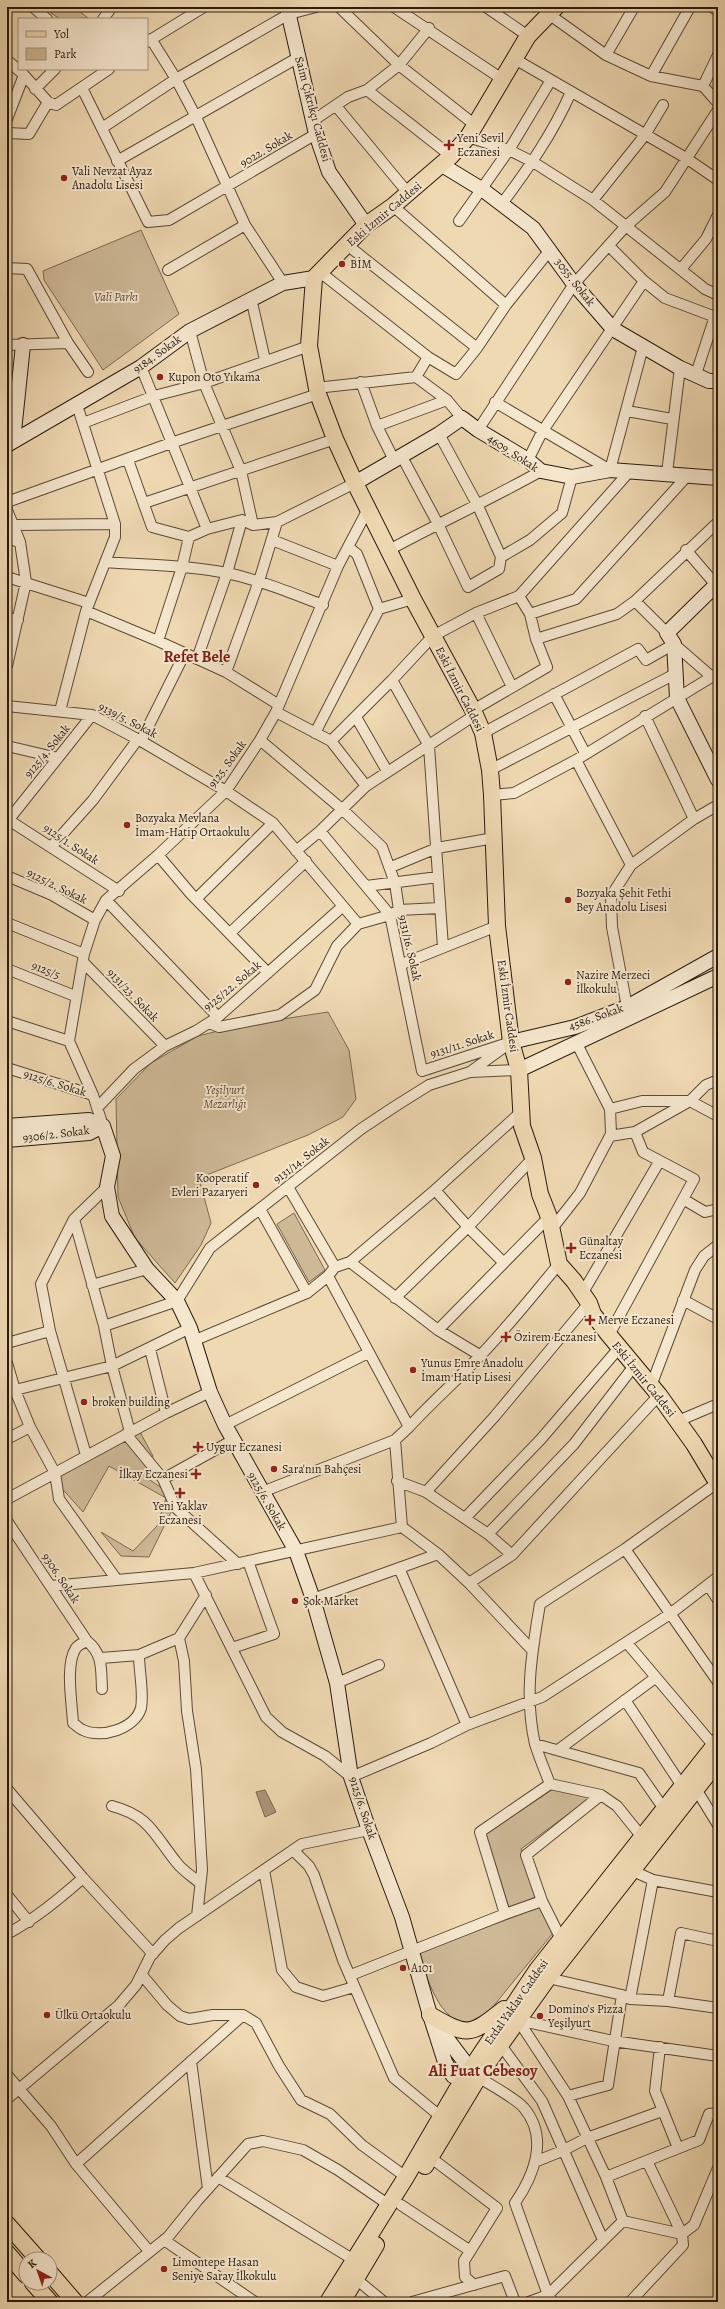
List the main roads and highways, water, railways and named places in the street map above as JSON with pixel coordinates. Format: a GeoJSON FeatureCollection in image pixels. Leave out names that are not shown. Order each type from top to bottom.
{"type":"FeatureCollection","features":[{"type":"Feature","properties":{"kind":"main road","name":"Saim Çıkrıkçı Caddesi"},"geometry":{"type":"LineString","coordinates":[[288,10],[316,134],[329,172],[366,225]]}},
{"type":"Feature","properties":{"kind":"main road","name":"Eski İzmir Caddesi"},"geometry":{"type":"LineString","coordinates":[[553,11],[528,36],[513,58],[471,131],[447,161],[392,206],[366,225],[317,275],[309,346],[317,391],[335,439],[355,483],[413,599],[474,712],[483,733],[490,770],[492,795],[497,926],[511,1042],[519,1070],[522,1126],[533,1158],[540,1194],[550,1223],[559,1264],[585,1299],[593,1314],[608,1335],[655,1390],[718,1483]]}},
{"type":"Feature","properties":{"kind":"main road","name":"3055. Sokak"},"geometry":{"type":"LineString","coordinates":[[447,161],[501,205],[533,228],[574,284],[613,329],[680,368],[709,381],[718,381]]}},
{"type":"Feature","properties":{"kind":"main road","name":"9184. Sokak"},"geometry":{"type":"LineString","coordinates":[[10,443],[141,367],[190,331],[251,298],[283,284],[317,275]]}},
{"type":"Feature","properties":{"kind":"main road"},"geometry":{"type":"LineString","coordinates":[[10,443],[23,345]]}},
{"type":"Feature","properties":{"kind":"main road","name":"4609. Sokak"},"geometry":{"type":"LineString","coordinates":[[355,483],[397,457],[440,434],[462,418],[478,430],[528,460],[541,471],[572,477],[610,470],[688,474],[718,478]]}},
{"type":"Feature","properties":{"kind":"main road"},"geometry":{"type":"LineString","coordinates":[[717,584],[671,639],[677,698],[718,780]]}},
{"type":"Feature","properties":{"kind":"main road","name":"4586. Sokak"},"geometry":{"type":"LineString","coordinates":[[511,1042],[575,1027],[627,1007],[718,956]]}},
{"type":"Feature","properties":{"kind":"main road","name":"4586. Sokak"},"geometry":{"type":"LineString","coordinates":[[519,1070],[718,976]]}},
{"type":"Feature","properties":{"kind":"main road","name":"9306/2. Sokak"},"geometry":{"type":"LineString","coordinates":[[7,1126],[89,1120],[103,1126]]}},
{"type":"Feature","properties":{"kind":"main road","name":"9306/2. Sokak"},"geometry":{"type":"LineString","coordinates":[[7,1140],[89,1132],[103,1126]]}},
{"type":"Feature","properties":{"kind":"main road","name":"9125/6. Sokak"},"geometry":{"type":"LineString","coordinates":[[103,1126],[113,1156],[107,1187],[112,1216],[148,1269],[177,1301],[191,1334],[210,1392],[225,1425],[296,1551],[313,1599],[337,1683],[352,1777],[369,1830],[402,1917],[445,2062],[468,2079]]}},
{"type":"Feature","properties":{"kind":"main road","name":"Erdal Yaklav Caddesi"},"geometry":{"type":"LineString","coordinates":[[328,2302],[354,2260],[430,2157],[468,2079],[500,2044],[548,1978],[633,1871],[717,1749]]}},
{"type":"Feature","properties":{"kind":"main road","name":"Erdal Yaklav Caddesi"},"geometry":{"type":"LineString","coordinates":[[342,2302],[356,2279],[395,2205],[406,2177],[441,2117],[468,2079],[515,2001],[561,1939],[664,1809],[689,1788]]}},
{"type":"Feature","properties":{"kind":"main road"},"geometry":{"type":"LineString","coordinates":[[430,2015],[454,2029],[467,2031],[486,2024],[515,2001]]}},
{"type":"Feature","properties":{"kind":"main road","name":"9125/6. Sokak"},"geometry":{"type":"LineString","coordinates":[[430,2015],[468,2079]]}},
{"type":"Feature","properties":{"kind":"main road"},"geometry":{"type":"LineString","coordinates":[[7,2224],[31,2251]]}},
{"type":"Feature","properties":{"kind":"main road"},"geometry":{"type":"LineString","coordinates":[[7,2234],[22,2241]]}},
{"type":"Feature","properties":{"kind":"main road"},"geometry":{"type":"LineString","coordinates":[[8,2257],[18,2267]]}},
{"type":"Feature","properties":{"kind":"main road"},"geometry":{"type":"LineString","coordinates":[[58,2282],[75,2302]]}},
{"type":"Feature","properties":{"kind":"main road"},"geometry":{"type":"LineString","coordinates":[[40,2291],[50,2302]]}},
{"type":"Feature","properties":{"kind":"place","name":"Yeni Sevil Eczanesi"},"geometry":{"type":"Point","coordinates":[449,145]}},
{"type":"Feature","properties":{"kind":"place","name":"Vali Nevzat Ayaz Anadolu Lisesi"},"geometry":{"type":"Point","coordinates":[64,178]}},
{"type":"Feature","properties":{"kind":"place","name":"BİM"},"geometry":{"type":"Point","coordinates":[342,264]}},
{"type":"Feature","properties":{"kind":"place","name":"Kupon Oto Yıkama"},"geometry":{"type":"Point","coordinates":[160,377]}},
{"type":"Feature","properties":{"kind":"place","name":"Bozyaka Mevlana İmam-Hatip Ortaokulu"},"geometry":{"type":"Point","coordinates":[127,825]}},
{"type":"Feature","properties":{"kind":"place","name":"Bozyaka Şehit Fethi Bey Anadolu Lisesi"},"geometry":{"type":"Point","coordinates":[568,900]}},
{"type":"Feature","properties":{"kind":"place","name":"Nazire Merzeci İlkokulu"},"geometry":{"type":"Point","coordinates":[568,982]}},
{"type":"Feature","properties":{"kind":"place","name":"Kooperatif Evleri Pazaryeri"},"geometry":{"type":"Point","coordinates":[256,1185]}},
{"type":"Feature","properties":{"kind":"place","name":"Günaltay Eczanesi"},"geometry":{"type":"Point","coordinates":[571,1248]}},
{"type":"Feature","properties":{"kind":"place","name":"Merve Eczanesi"},"geometry":{"type":"Point","coordinates":[590,1320]}},
{"type":"Feature","properties":{"kind":"place","name":"Özirem Eczanesi"},"geometry":{"type":"Point","coordinates":[506,1337]}},
{"type":"Feature","properties":{"kind":"place","name":"Yunus Emre Anadolu İmam Hatip Lisesi"},"geometry":{"type":"Point","coordinates":[413,1370]}},
{"type":"Feature","properties":{"kind":"place","name":"broken building"},"geometry":{"type":"Point","coordinates":[84,1402]}},
{"type":"Feature","properties":{"kind":"place","name":"Uygur Eczanesi"},"geometry":{"type":"Point","coordinates":[198,1447]}},
{"type":"Feature","properties":{"kind":"place","name":"Sara'nın Bahçesi"},"geometry":{"type":"Point","coordinates":[274,1469]}},
{"type":"Feature","properties":{"kind":"place","name":"İlkay Eczanesi"},"geometry":{"type":"Point","coordinates":[196,1474]}},
{"type":"Feature","properties":{"kind":"place","name":"Yeni Yaklav Eczanesi"},"geometry":{"type":"Point","coordinates":[180,1493]}},
{"type":"Feature","properties":{"kind":"place","name":"Şok Market"},"geometry":{"type":"Point","coordinates":[295,1601]}},
{"type":"Feature","properties":{"kind":"place","name":"A101"},"geometry":{"type":"Point","coordinates":[403,1968]}},
{"type":"Feature","properties":{"kind":"place","name":"Ülkü Ortaokulu"},"geometry":{"type":"Point","coordinates":[47,2015]}},
{"type":"Feature","properties":{"kind":"place","name":"Domino's Pizza Yeşilyurt"},"geometry":{"type":"Point","coordinates":[540,2016]}},
{"type":"Feature","properties":{"kind":"place","name":"Limontepe Hasan Seniye Saray İlkokulu"},"geometry":{"type":"Point","coordinates":[164,2269]}},
{"type":"Feature","properties":{"kind":"district","name":"Refet Bele"},"geometry":{"type":"Point","coordinates":[197,657]}},
{"type":"Feature","properties":{"kind":"district","name":"Ali Fuat Cebesoy"},"geometry":{"type":"Point","coordinates":[483,2071]}},
{"type":"Feature","properties":{"kind":"park label","name":"Vali Parkı"},"geometry":{"type":"Point","coordinates":[116,297]}},
{"type":"Feature","properties":{"kind":"park label","name":"Yeşilyurt Mezarlığı"},"geometry":{"type":"Point","coordinates":[225,1097]}}]}
